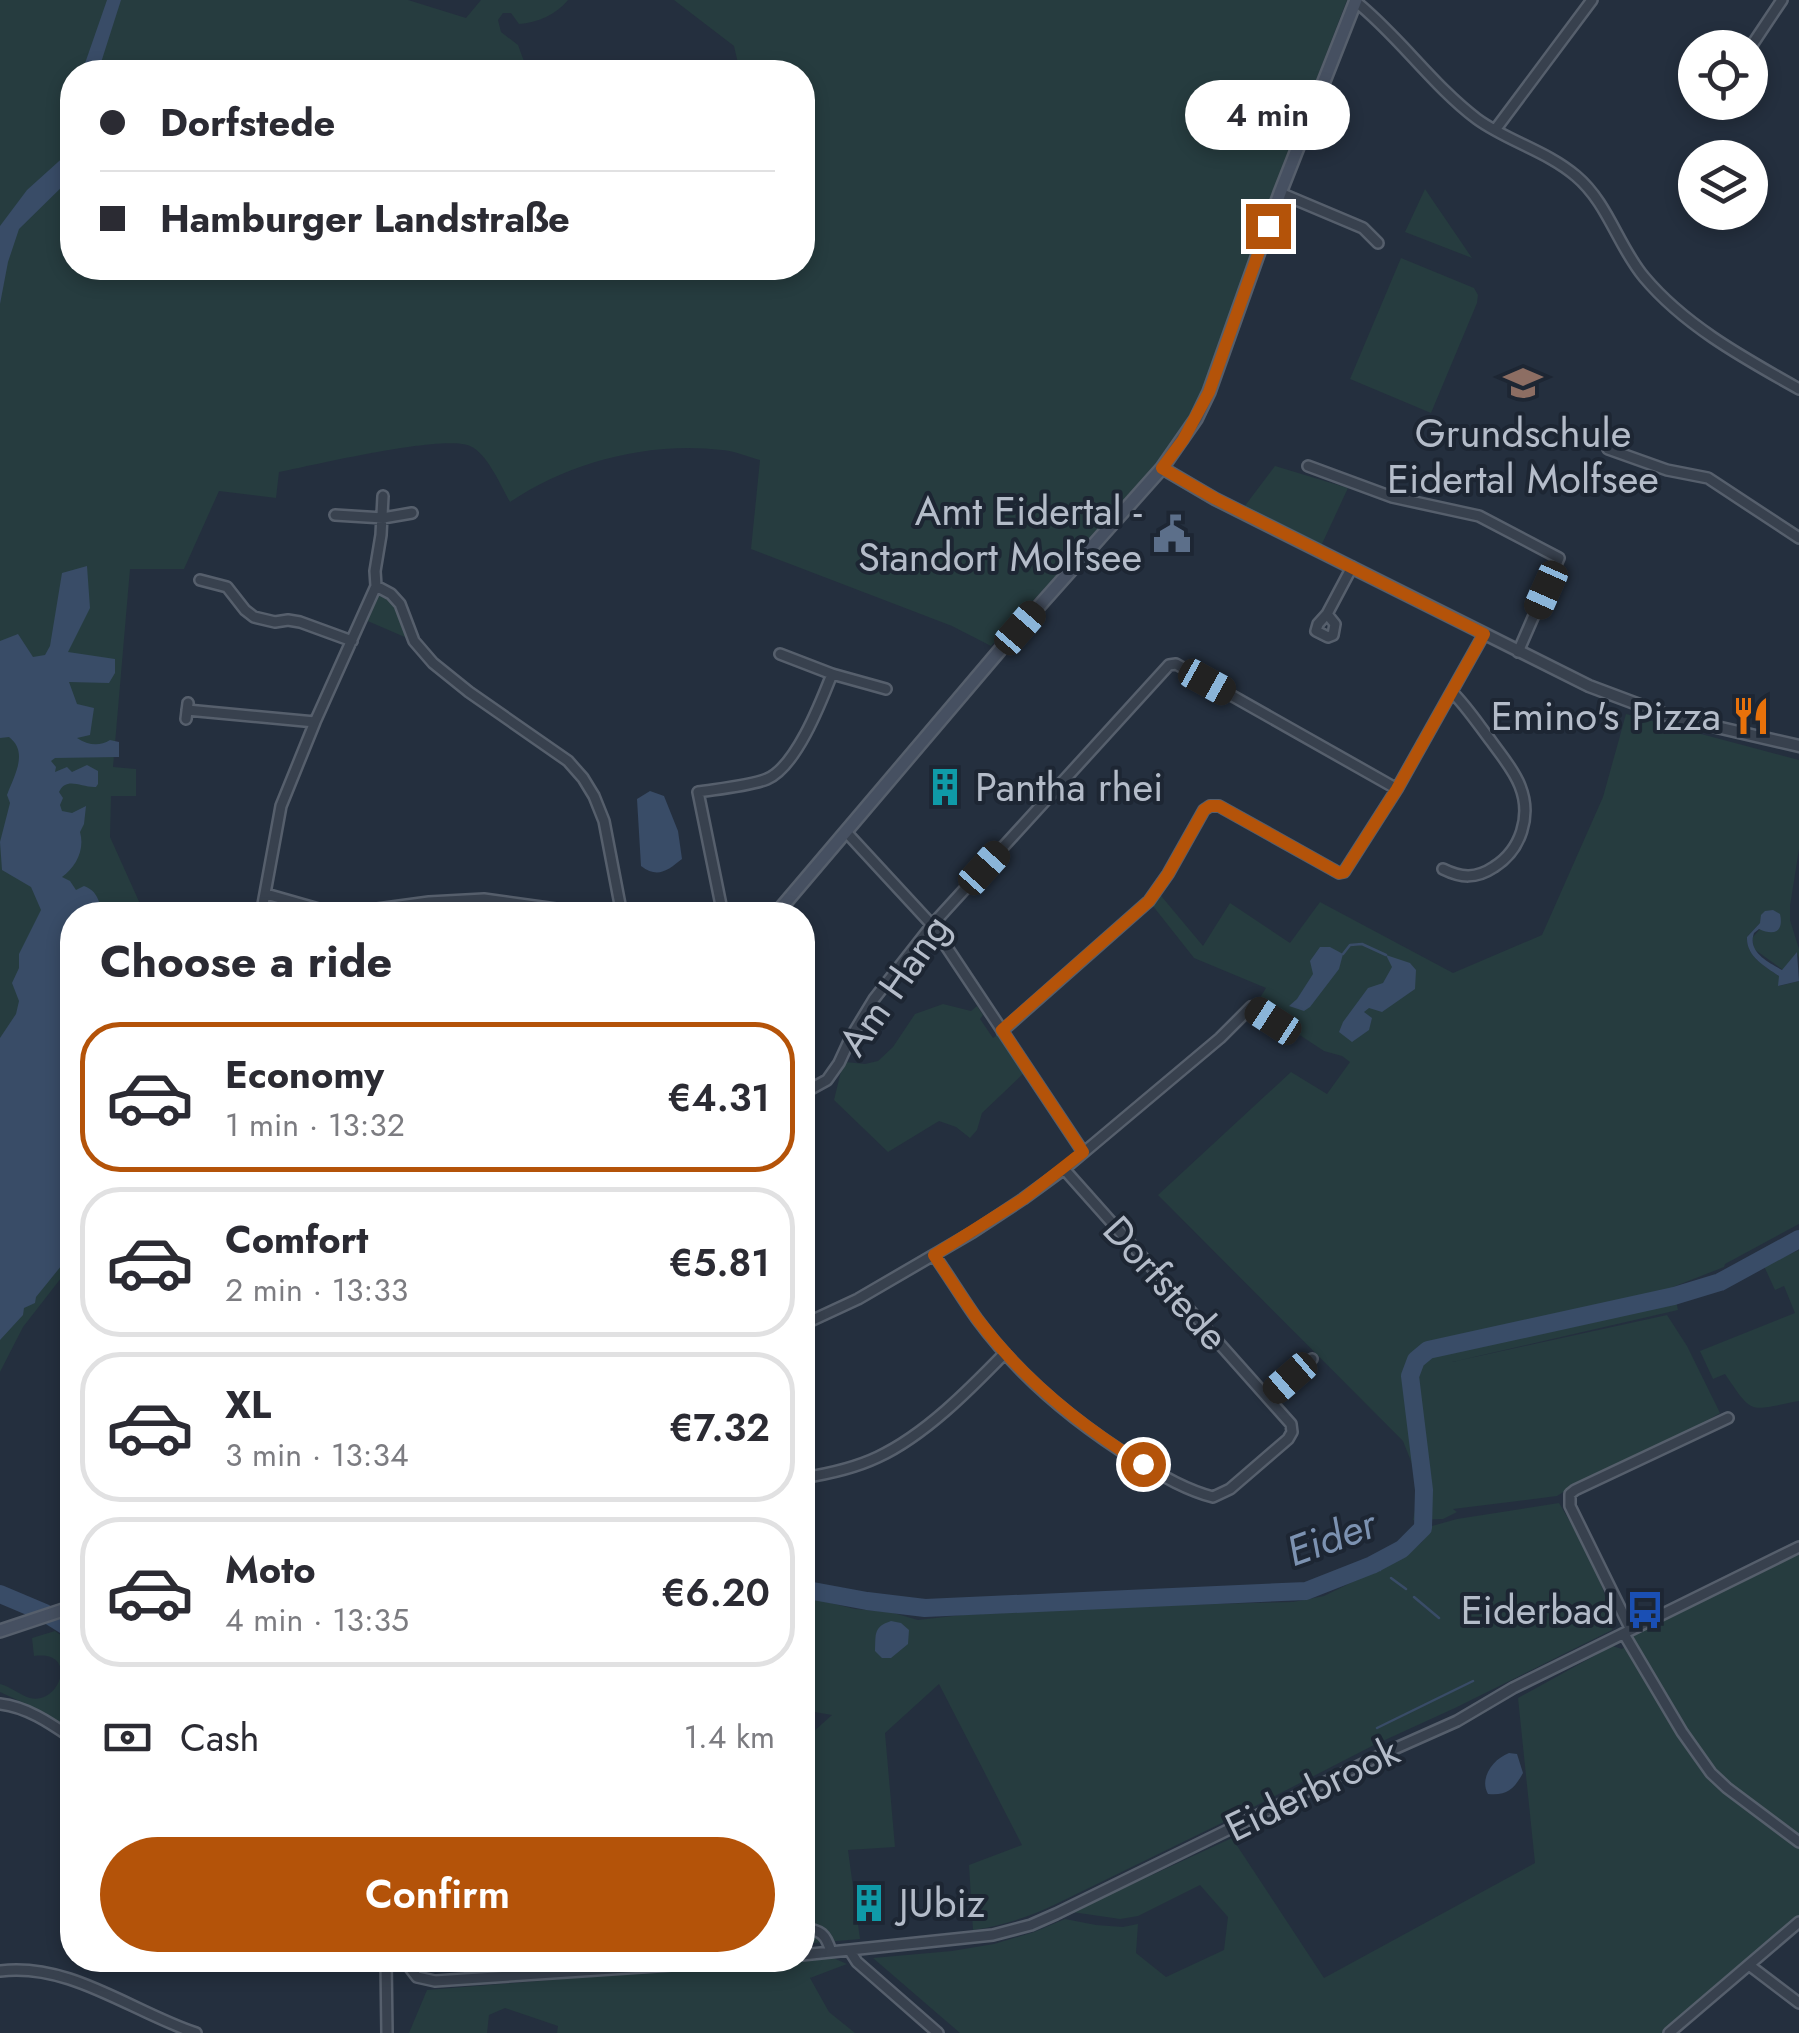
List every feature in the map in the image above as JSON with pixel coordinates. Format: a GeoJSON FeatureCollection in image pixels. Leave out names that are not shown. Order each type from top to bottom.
{"type":"FeatureCollection","features":[{"type":"Feature","properties":{"kind":"main road"},"geometry":{"type":"LineString","coordinates":[[786,902],[1183,440],[1209,392],[1280,193],[1355,1]]}},
{"type":"Feature","properties":{"kind":"main road"},"geometry":{"type":"LineString","coordinates":[[0,1631],[60,1612]]}},
{"type":"Feature","properties":{"kind":"street"},"geometry":{"type":"LineString","coordinates":[[1495,130],[1592,0]]}},
{"type":"Feature","properties":{"kind":"street"},"geometry":{"type":"LineString","coordinates":[[1762,30],[1782,0]]}},
{"type":"Feature","properties":{"kind":"street"},"geometry":{"type":"LineString","coordinates":[[1355,1],[1459,104],[1495,130],[1563,166],[1590,189],[1627,255],[1667,302],[1732,350],[1799,389]]}},
{"type":"Feature","properties":{"kind":"street"},"geometry":{"type":"LineString","coordinates":[[1280,193],[1363,228],[1378,242]]}},
{"type":"Feature","properties":{"kind":"street"},"geometry":{"type":"LineString","coordinates":[[1608,449],[1667,470],[1708,478],[1799,538]]}},
{"type":"Feature","properties":{"kind":"street"},"geometry":{"type":"LineString","coordinates":[[1308,466],[1392,498],[1479,516],[1560,558],[1518,652]]}},
{"type":"Feature","properties":{"kind":"street"},"geometry":{"type":"LineString","coordinates":[[1162,468],[1216,499],[1589,686],[1669,716],[1799,746]]}},
{"type":"Feature","properties":{"kind":"street"},"geometry":{"type":"LineString","coordinates":[[264,902],[281,806],[376,586],[383,496]]}},
{"type":"Feature","properties":{"kind":"street"},"geometry":{"type":"LineString","coordinates":[[336,515],[383,518],[412,513]]}},
{"type":"Feature","properties":{"kind":"street"},"geometry":{"type":"LineString","coordinates":[[1327,614],[1352,567]]}},
{"type":"Feature","properties":{"kind":"street"},"geometry":{"type":"LineString","coordinates":[[200,580],[227,587],[254,617],[300,622],[352,641]]}},
{"type":"Feature","properties":{"kind":"street"},"geometry":{"type":"LineString","coordinates":[[376,586],[400,604],[414,640],[433,664],[568,761],[583,778],[604,822],[620,902]]}},
{"type":"Feature","properties":{"kind":"street"},"geometry":{"type":"LineString","coordinates":[[1002,1030],[1149,901],[1210,806],[1219,806],[1339,873],[1344,872],[1397,789],[1484,634]]}},
{"type":"Feature","properties":{"kind":"street"},"geometry":{"type":"LineString","coordinates":[[780,654],[886,689]]}},
{"type":"Feature","properties":{"kind":"street","name":"Am Hang"},"geometry":{"type":"LineString","coordinates":[[815,1087],[840,1064],[850,1036],[874,999],[932,926],[1169,665],[1176,664],[1397,789]]}},
{"type":"Feature","properties":{"kind":"street"},"geometry":{"type":"LineString","coordinates":[[720,902],[698,792],[768,779],[781,769],[810,726],[832,674]]}},
{"type":"Feature","properties":{"kind":"street"},"geometry":{"type":"LineString","coordinates":[[1443,869],[1470,877],[1496,866],[1517,843],[1525,816],[1520,784],[1452,692]]}},
{"type":"Feature","properties":{"kind":"street"},"geometry":{"type":"LineString","coordinates":[[187,711],[315,722]]}},
{"type":"Feature","properties":{"kind":"street"},"geometry":{"type":"LineString","coordinates":[[847,833],[932,926],[1083,1152]]}},
{"type":"Feature","properties":{"kind":"street"},"geometry":{"type":"LineString","coordinates":[[266,894],[293,902]]}},
{"type":"Feature","properties":{"kind":"street"},"geometry":{"type":"LineString","coordinates":[[428,902],[484,899],[506,902]]}},
{"type":"Feature","properties":{"kind":"street"},"geometry":{"type":"LineString","coordinates":[[815,1319],[858,1299],[1023,1199],[1220,1038],[1251,1006],[1273,1021]]}},
{"type":"Feature","properties":{"kind":"street","name":"Dorfstede"},"geometry":{"type":"LineString","coordinates":[[934,1255],[978,1320],[1006,1353],[1096,1434],[1192,1490],[1213,1497],[1230,1490],[1292,1432],[1291,1424],[1064,1169]]}},
{"type":"Feature","properties":{"kind":"street"},"geometry":{"type":"LineString","coordinates":[[815,1475],[877,1458],[904,1442],[1006,1353]]}},
{"type":"Feature","properties":{"kind":"street"},"geometry":{"type":"LineString","coordinates":[[1267,1397],[1312,1358]]}},
{"type":"Feature","properties":{"kind":"street"},"geometry":{"type":"LineString","coordinates":[[1728,1418],[1575,1490],[1570,1494],[1570,1506],[1627,1632],[1682,1732],[1711,1773],[1799,1842]]}},
{"type":"Feature","properties":{"kind":"street","name":"Eiderbrook"},"geometry":{"type":"LineString","coordinates":[[815,1954],[992,1935],[1030,1925],[1457,1720],[1513,1688],[1799,1547]]}},
{"type":"Feature","properties":{"kind":"street"},"geometry":{"type":"LineString","coordinates":[[0,1704],[34,1714],[60,1730]]}},
{"type":"Feature","properties":{"kind":"street"},"geometry":{"type":"LineString","coordinates":[[1669,2033],[1799,1922]]}},
{"type":"Feature","properties":{"kind":"street"},"geometry":{"type":"LineString","coordinates":[[815,1931],[828,1938],[831,1952]]}},
{"type":"Feature","properties":{"kind":"street"},"geometry":{"type":"LineString","coordinates":[[850,1950],[857,1962],[938,2033]]}},
{"type":"Feature","properties":{"kind":"street"},"geometry":{"type":"LineString","coordinates":[[1749,1965],[1799,2003]]}},
{"type":"Feature","properties":{"kind":"street"},"geometry":{"type":"LineString","coordinates":[[0,1970],[26,1970],[67,1978],[196,2033]]}},
{"type":"Feature","properties":{"kind":"street"},"geometry":{"type":"LineString","coordinates":[[386,1972],[388,2033]]}},
{"type":"Feature","properties":{"kind":"street"},"geometry":{"type":"LineString","coordinates":[[413,1972],[417,1977],[435,1981],[568,1972]]}},
{"type":"Feature","properties":{"kind":"green space"},"geometry":{"type":"Polygon","coordinates":[[[0,0],[408,0],[466,18],[481,0],[568,0],[533,22],[519,24],[511,13],[503,13],[498,20],[501,32],[518,45],[524,60],[60,60],[60,280],[815,280],[815,60],[737,60],[734,46],[674,0],[1347,0],[1274,190],[1207,391],[1163,461],[991,646],[952,626],[751,549],[760,460],[722,450],[667,449],[611,458],[558,476],[510,502],[488,463],[470,446],[434,444],[348,458],[279,472],[276,498],[219,491],[184,569],[130,569],[113,767],[136,769],[136,796],[111,796],[110,837],[139,902],[60,902],[60,1279],[23,1327],[0,1372],[0,0]]]}},
{"type":"Feature","properties":{"kind":"green space"},"geometry":{"type":"Polygon","coordinates":[[[1425,189],[1472,258],[1405,232],[1425,189]]]}},
{"type":"Feature","properties":{"kind":"green space"},"geometry":{"type":"Polygon","coordinates":[[[1401,258],[1474,288],[1478,295],[1431,413],[1350,379],[1401,258]]]}},
{"type":"Feature","properties":{"kind":"green space"},"geometry":{"type":"Polygon","coordinates":[[[1275,466],[1348,488],[1321,546],[1244,507],[1275,466]]]}},
{"type":"Feature","properties":{"kind":"green space"},"geometry":{"type":"Polygon","coordinates":[[[376,586],[391,594],[414,641],[363,619],[376,586]]]}},
{"type":"Feature","properties":{"kind":"green space"},"geometry":{"type":"Polygon","coordinates":[[[1626,714],[1799,760],[1799,849],[1790,920],[1799,958],[1797,953],[1783,970],[1754,949],[1752,938],[1760,923],[1747,937],[1753,955],[1779,976],[1779,986],[1799,981],[1799,1224],[1724,1267],[1673,1287],[1678,1310],[1452,1362],[1667,1315],[1720,1413],[1557,1496],[1453,1509],[1457,1512],[1443,1519],[1413,1520],[1420,1484],[1403,1441],[1158,1195],[1291,1072],[1327,1094],[1350,1062],[1324,1051],[1260,1009],[1258,1001],[1266,988],[1194,958],[1149,901],[1157,891],[1203,946],[1230,903],[1290,943],[1320,902],[1453,973],[1542,935],[1603,797],[1626,714]]]}},
{"type":"Feature","properties":{"kind":"green space"},"geometry":{"type":"Polygon","coordinates":[[[943,1004],[971,1011],[977,1006],[983,1015],[980,1019],[993,1038],[999,1034],[1024,1073],[982,1113],[970,1138],[939,1121],[888,1152],[834,1100],[842,1067],[845,1062],[878,1061],[893,1047],[915,1014],[943,1004]]]}},
{"type":"Feature","properties":{"kind":"green space"},"geometry":{"type":"Polygon","coordinates":[[[1799,1250],[1799,1401],[1754,1407],[1742,1398],[1725,1374],[1713,1379],[1700,1351],[1795,1313],[1784,1286],[1775,1290],[1764,1266],[1799,1250]]]}},
{"type":"Feature","properties":{"kind":"green space"},"geometry":{"type":"Polygon","coordinates":[[[1559,1503],[1600,1582],[1612,1630],[1054,1905],[973,1930],[969,1865],[1022,1845],[939,1684],[885,1733],[895,1847],[848,1850],[860,1939],[815,1943],[815,1730],[832,1715],[815,1712],[815,1599],[918,1620],[1140,1606],[1293,1602],[1324,1596],[1405,1556],[1422,1542],[1432,1526],[1559,1503]]]}},
{"type":"Feature","properties":{"kind":"green space"},"geometry":{"type":"Polygon","coordinates":[[[1799,1551],[1799,1916],[1662,2033],[960,2033],[873,1958],[994,1944],[1065,1919],[1123,1927],[1138,1924],[1136,1953],[1166,1977],[1224,1950],[1228,1917],[1200,1885],[1138,1916],[1120,1919],[1072,1912],[1232,1838],[1324,1978],[1535,1863],[1518,1698],[1612,1646],[1622,1649],[1635,1634],[1799,1551]]]}},
{"type":"Feature","properties":{"kind":"green space"},"geometry":{"type":"Polygon","coordinates":[[[55,1631],[60,1635],[60,1667],[48,1656],[34,1656],[32,1638],[55,1631]]]}},
{"type":"Feature","properties":{"kind":"green space"},"geometry":{"type":"Polygon","coordinates":[[[60,1678],[60,1724],[0,1692],[0,1684],[30,1698],[40,1698],[56,1687],[60,1678]]]}},
{"type":"Feature","properties":{"kind":"green space"},"geometry":{"type":"Polygon","coordinates":[[[831,1957],[847,1964],[810,1978],[829,2012],[855,2033],[557,2033],[558,2026],[505,2008],[489,2015],[487,2033],[409,2033],[427,1990],[647,1972],[815,1972],[815,1958],[831,1957]]]}},
{"type":"Feature","properties":{"kind":"water"},"geometry":{"type":"Polygon","coordinates":[[[107,0],[121,0],[102,60],[86,60],[107,0]]]}},
{"type":"Feature","properties":{"kind":"water"},"geometry":{"type":"Polygon","coordinates":[[[60,160],[60,189],[19,229],[0,304],[0,226],[27,190],[60,160]]]}},
{"type":"Feature","properties":{"kind":"water"},"geometry":{"type":"Polygon","coordinates":[[[87,566],[90,608],[68,652],[115,659],[115,673],[109,683],[69,682],[77,704],[94,708],[90,735],[77,738],[94,744],[119,742],[119,757],[51,761],[55,772],[67,767],[72,772],[87,765],[98,771],[96,787],[70,784],[59,792],[63,798],[62,811],[72,813],[86,806],[80,852],[62,877],[76,890],[84,886],[92,891],[98,902],[60,902],[60,1267],[35,1303],[24,1308],[23,1315],[0,1340],[0,1038],[16,1014],[19,1001],[12,983],[19,968],[19,954],[41,910],[31,887],[2,870],[0,842],[10,803],[7,795],[19,757],[9,737],[0,738],[0,641],[18,634],[33,657],[45,655],[50,646],[62,573],[87,566]]]}},
{"type":"Feature","properties":{"kind":"water"},"geometry":{"type":"Polygon","coordinates":[[[650,791],[664,796],[678,831],[682,859],[658,872],[641,866],[637,799],[650,791]]]}},
{"type":"Feature","properties":{"kind":"water"},"geometry":{"type":"Polygon","coordinates":[[[1773,910],[1780,914],[1779,929],[1759,929],[1754,933],[1753,946],[1760,956],[1782,970],[1797,952],[1799,981],[1778,986],[1779,976],[1753,955],[1747,944],[1747,937],[1760,923],[1761,915],[1773,910]]]}},
{"type":"Feature","properties":{"kind":"water"},"geometry":{"type":"Polygon","coordinates":[[[1320,947],[1343,954],[1339,969],[1310,1007],[1304,1011],[1289,1006],[1313,974],[1310,961],[1320,947]]]}},
{"type":"Feature","properties":{"kind":"water"},"geometry":{"type":"Polygon","coordinates":[[[1386,955],[1410,963],[1416,970],[1415,989],[1382,1012],[1369,1008],[1364,1012],[1372,1018],[1369,1030],[1352,1042],[1339,1032],[1368,988],[1383,983],[1392,967],[1386,955]]]}},
{"type":"Feature","properties":{"kind":"water"},"geometry":{"type":"Polygon","coordinates":[[[891,1621],[909,1630],[908,1644],[891,1658],[882,1658],[875,1651],[877,1632],[891,1621]]]}},
{"type":"Feature","properties":{"kind":"water"},"geometry":{"type":"Polygon","coordinates":[[[1509,1753],[1517,1754],[1523,1773],[1509,1790],[1488,1794],[1485,1782],[1489,1770],[1509,1753]]]}},
{"type":"Feature","properties":{"kind":"waterway"},"geometry":{"type":"LineString","coordinates":[[1343,954],[1350,945],[1362,944],[1386,955]]}},
{"type":"Feature","properties":{"kind":"waterway","name":"Eider"},"geometry":{"type":"LineString","coordinates":[[815,1591],[925,1608],[1306,1591],[1402,1549],[1423,1528],[1424,1490],[1410,1376],[1416,1360],[1428,1350],[1674,1296],[1720,1282],[1799,1239]]}},
{"type":"Feature","properties":{"kind":"waterway"},"geometry":{"type":"LineString","coordinates":[[1372,1565],[1380,1570]]}},
{"type":"Feature","properties":{"kind":"waterway"},"geometry":{"type":"LineString","coordinates":[[1391,1578],[1406,1589]]}},
{"type":"Feature","properties":{"kind":"waterway","name":"Eider"},"geometry":{"type":"LineString","coordinates":[[0,1594],[60,1622]]}},
{"type":"Feature","properties":{"kind":"waterway"},"geometry":{"type":"LineString","coordinates":[[1414,1597],[1439,1618]]}},
{"type":"Feature","properties":{"kind":"waterway"},"geometry":{"type":"LineString","coordinates":[[1377,1728],[1473,1681]]}},
{"type":"Feature","properties":{"kind":"place","name":"Grundschule Eidertal Molfsee"},"geometry":{"type":"Point","coordinates":[1523,383]}},
{"type":"Feature","properties":{"kind":"place","name":"Amt Eidertal - Standort Molfsee"},"geometry":{"type":"Point","coordinates":[1172,534]}},
{"type":"Feature","properties":{"kind":"place","name":"Emino's Pizza"},"geometry":{"type":"Point","coordinates":[1751,716]}},
{"type":"Feature","properties":{"kind":"place","name":"Pantha rhei"},"geometry":{"type":"Point","coordinates":[945,787]}},
{"type":"Feature","properties":{"kind":"place","name":"Eiderbad"},"geometry":{"type":"Point","coordinates":[1645,1610]}},
{"type":"Feature","properties":{"kind":"place","name":"JUbiz"},"geometry":{"type":"Point","coordinates":[869,1903]}},
{"type":"Feature","properties":{"kind":"route"},"geometry":{"type":"LineString","coordinates":[[1143,1464],[1082,1424],[1006,1353],[978,1320],[934,1255],[1023,1199],[1083,1152],[1002,1030],[1149,901],[1210,806],[1219,806],[1339,873],[1344,872],[1397,789],[1484,634],[1162,468],[1196,419],[1209,392],[1268,226]]}}]}
